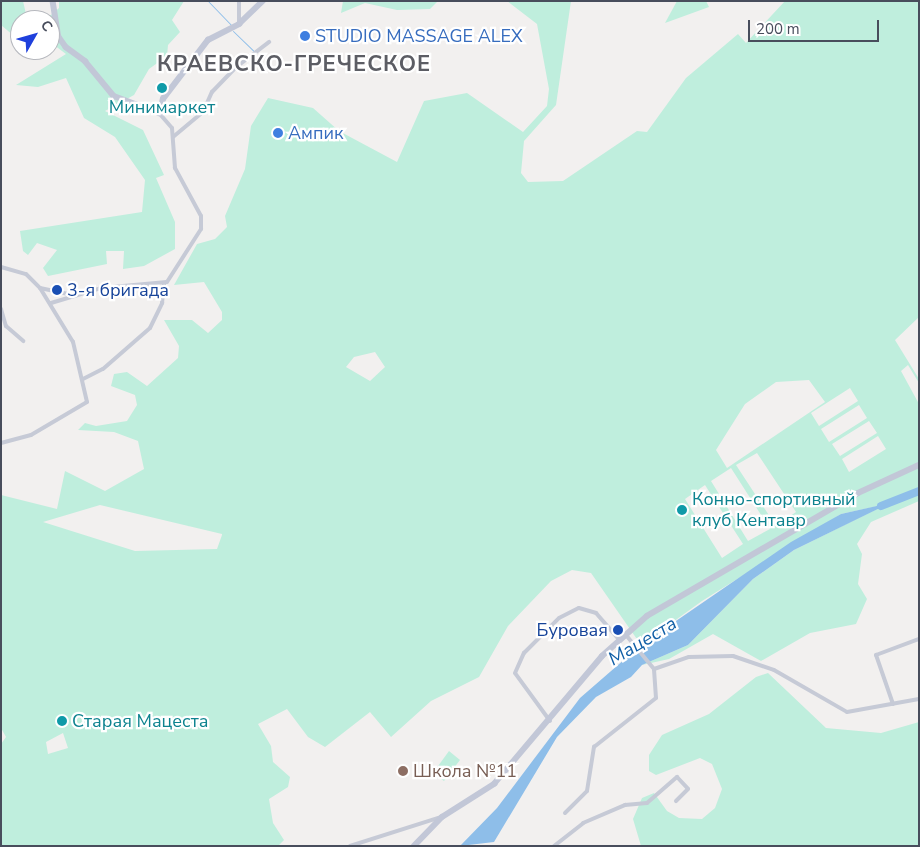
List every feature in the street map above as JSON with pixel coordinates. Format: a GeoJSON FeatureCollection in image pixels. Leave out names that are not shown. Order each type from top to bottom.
{"type":"FeatureCollection","features":[{"type":"Feature","properties":{"kind":"main road"},"geometry":{"type":"LineString","coordinates":[[53,1],[59,37],[66,47],[85,61],[114,96],[159,113],[163,99],[208,40],[239,24],[263,1]]}},
{"type":"Feature","properties":{"kind":"main road"},"geometry":{"type":"LineString","coordinates":[[414,846],[442,817],[483,794],[551,721],[619,639],[658,609],[807,521],[919,466]]}},
{"type":"Feature","properties":{"kind":"street"},"geometry":{"type":"LineString","coordinates":[[239,1],[239,24]]}},
{"type":"Feature","properties":{"kind":"street"},"geometry":{"type":"LineString","coordinates":[[173,137],[201,115],[212,92],[235,68],[269,42]]}},
{"type":"Feature","properties":{"kind":"street"},"geometry":{"type":"LineString","coordinates":[[40,288],[68,294],[164,283],[173,275],[203,222],[175,168],[171,125],[159,113]]}},
{"type":"Feature","properties":{"kind":"street"},"geometry":{"type":"LineString","coordinates":[[1,267],[26,274],[51,303],[69,333],[88,397],[81,407],[31,435],[1,442]]}},
{"type":"Feature","properties":{"kind":"street"},"geometry":{"type":"LineString","coordinates":[[83,379],[103,369],[150,328],[162,303],[164,283]]}},
{"type":"Feature","properties":{"kind":"street"},"geometry":{"type":"LineString","coordinates":[[51,303],[68,294]]}},
{"type":"Feature","properties":{"kind":"street"},"geometry":{"type":"LineString","coordinates":[[1,309],[6,326],[23,341]]}},
{"type":"Feature","properties":{"kind":"street"},"geometry":{"type":"LineString","coordinates":[[551,721],[515,674],[524,653],[559,618],[579,608],[596,613],[619,639]]}},
{"type":"Feature","properties":{"kind":"street"},"geometry":{"type":"LineString","coordinates":[[565,813],[587,791],[594,747],[653,703],[652,667],[625,634]]}},
{"type":"Feature","properties":{"kind":"street"},"geometry":{"type":"LineString","coordinates":[[893,704],[876,655],[918,639],[919,645]]}},
{"type":"Feature","properties":{"kind":"street"},"geometry":{"type":"LineString","coordinates":[[652,667],[703,656],[733,656],[774,670],[848,712],[919,699]]}},
{"type":"Feature","properties":{"kind":"street"},"geometry":{"type":"LineString","coordinates":[[554,846],[583,823],[622,806],[647,803],[677,776],[688,790],[676,801]]}},
{"type":"Feature","properties":{"kind":"street"},"geometry":{"type":"LineString","coordinates":[[350,846],[442,817]]}},
{"type":"Feature","properties":{"kind":"green space"},"geometry":{"type":"Polygon","coordinates":[[[1,1],[23,1],[25,10],[10,10],[10,33],[1,25],[1,1]]]}},
{"type":"Feature","properties":{"kind":"green space"},"geometry":{"type":"Polygon","coordinates":[[[59,1],[184,1],[172,20],[180,32],[168,45],[167,56],[149,69],[134,95],[105,111],[143,130],[164,175],[156,178],[175,222],[175,249],[144,266],[123,269],[124,251],[106,251],[107,264],[48,276],[43,268],[57,250],[37,243],[28,255],[23,251],[20,231],[142,212],[145,180],[115,137],[84,118],[66,78],[38,87],[16,85],[56,60],[60,60],[60,58],[66,54],[60,50],[60,10],[57,10],[59,8],[59,1]]]}},
{"type":"Feature","properties":{"kind":"green space"},"geometry":{"type":"Polygon","coordinates":[[[343,1],[438,1],[430,9],[397,10],[365,3],[341,13],[343,1]]]}},
{"type":"Feature","properties":{"kind":"green space"},"geometry":{"type":"Polygon","coordinates":[[[507,1],[571,1],[556,105],[524,141],[521,173],[528,182],[563,181],[637,131],[647,132],[686,78],[738,34],[746,43],[785,1],[919,1],[919,317],[895,340],[919,379],[919,383],[908,365],[901,371],[919,404],[919,501],[871,522],[857,544],[862,554],[858,584],[867,599],[856,624],[810,633],[761,661],[713,634],[669,659],[642,665],[688,645],[753,579],[794,550],[887,504],[841,514],[702,601],[641,645],[591,573],[572,570],[551,581],[508,626],[479,677],[431,701],[391,737],[370,712],[325,747],[308,737],[287,709],[258,724],[271,746],[273,762],[290,777],[288,787],[269,799],[273,823],[284,840],[278,846],[1,846],[1,744],[6,737],[1,728],[1,495],[57,509],[65,471],[105,491],[144,469],[138,441],[114,432],[78,430],[85,423],[96,426],[127,421],[137,405],[135,395],[111,386],[114,374],[127,372],[147,386],[178,358],[179,346],[164,320],[192,320],[208,333],[222,320],[222,312],[204,282],[174,285],[197,244],[215,239],[227,227],[225,216],[245,169],[251,126],[268,98],[313,108],[339,131],[397,162],[424,101],[467,93],[523,132],[547,106],[549,89],[537,24],[507,1]],[[375,352],[354,357],[346,367],[370,381],[385,367],[375,352]],[[809,380],[776,382],[745,404],[716,450],[727,468],[825,402],[809,380]],[[850,388],[811,413],[819,426],[858,401],[850,388]],[[859,405],[821,429],[829,442],[867,418],[859,405]],[[869,421],[832,444],[840,456],[877,433],[869,421]],[[878,436],[842,459],[849,472],[886,449],[878,436]],[[757,453],[736,465],[776,526],[796,512],[757,453]],[[731,468],[711,481],[748,541],[770,529],[731,468]],[[705,485],[685,499],[722,558],[743,544],[705,485]],[[100,505],[43,522],[135,551],[217,549],[222,534],[100,505]],[[63,733],[46,742],[48,754],[68,748],[63,733]]]}},
{"type":"Feature","properties":{"kind":"green space"},"geometry":{"type":"Polygon","coordinates":[[[677,1],[706,1],[709,7],[665,23],[677,1]]]}},
{"type":"Feature","properties":{"kind":"green space"},"geometry":{"type":"Polygon","coordinates":[[[768,673],[826,728],[881,733],[919,722],[919,846],[641,846],[633,819],[642,798],[654,793],[667,811],[679,818],[702,819],[715,808],[722,789],[712,764],[700,758],[656,775],[649,771],[649,755],[662,735],[709,714],[756,677],[768,673]]]}},
{"type":"Feature","properties":{"kind":"green space"},"geometry":{"type":"Polygon","coordinates":[[[449,751],[460,760],[444,781],[433,773],[449,751]]]}},
{"type":"Feature","properties":{"kind":"water"},"geometry":{"type":"Polygon","coordinates":[[[890,503],[794,550],[753,579],[688,645],[642,665],[631,677],[596,697],[557,737],[494,842],[460,846],[497,808],[580,698],[641,645],[791,542],[841,514],[890,503]]]}},
{"type":"Feature","properties":{"kind":"waterway"},"geometry":{"type":"LineString","coordinates":[[208,1],[231,25]]}},
{"type":"Feature","properties":{"kind":"waterway"},"geometry":{"type":"LineString","coordinates":[[233,31],[255,52]]}},
{"type":"Feature","properties":{"kind":"waterway","name":"Мацеста"},"geometry":{"type":"LineString","coordinates":[[881,506],[919,491]]}},
{"type":"Feature","properties":{"kind":"place","name":"STUDIO MASSAGE ALEX"},"geometry":{"type":"Point","coordinates":[305,36]}},
{"type":"Feature","properties":{"kind":"place","name":"Минимаркет"},"geometry":{"type":"Point","coordinates":[162,88]}},
{"type":"Feature","properties":{"kind":"place","name":"Ампик"},"geometry":{"type":"Point","coordinates":[278,133]}},
{"type":"Feature","properties":{"kind":"place","name":"3-я бригада"},"geometry":{"type":"Point","coordinates":[57,290]}},
{"type":"Feature","properties":{"kind":"place","name":"Конно-спортивный клуб Кентавр"},"geometry":{"type":"Point","coordinates":[682,510]}},
{"type":"Feature","properties":{"kind":"place","name":"Буровая"},"geometry":{"type":"Point","coordinates":[618,630]}},
{"type":"Feature","properties":{"kind":"place","name":"Старая Мацеста"},"geometry":{"type":"Point","coordinates":[62,721]}},
{"type":"Feature","properties":{"kind":"place","name":"Школа №11"},"geometry":{"type":"Point","coordinates":[403,771]}},
{"type":"Feature","properties":{"kind":"district","name":"КРАЕВСКО-ГРЕЧЕСКОЕ"},"geometry":{"type":"Point","coordinates":[294,65]}}]}
